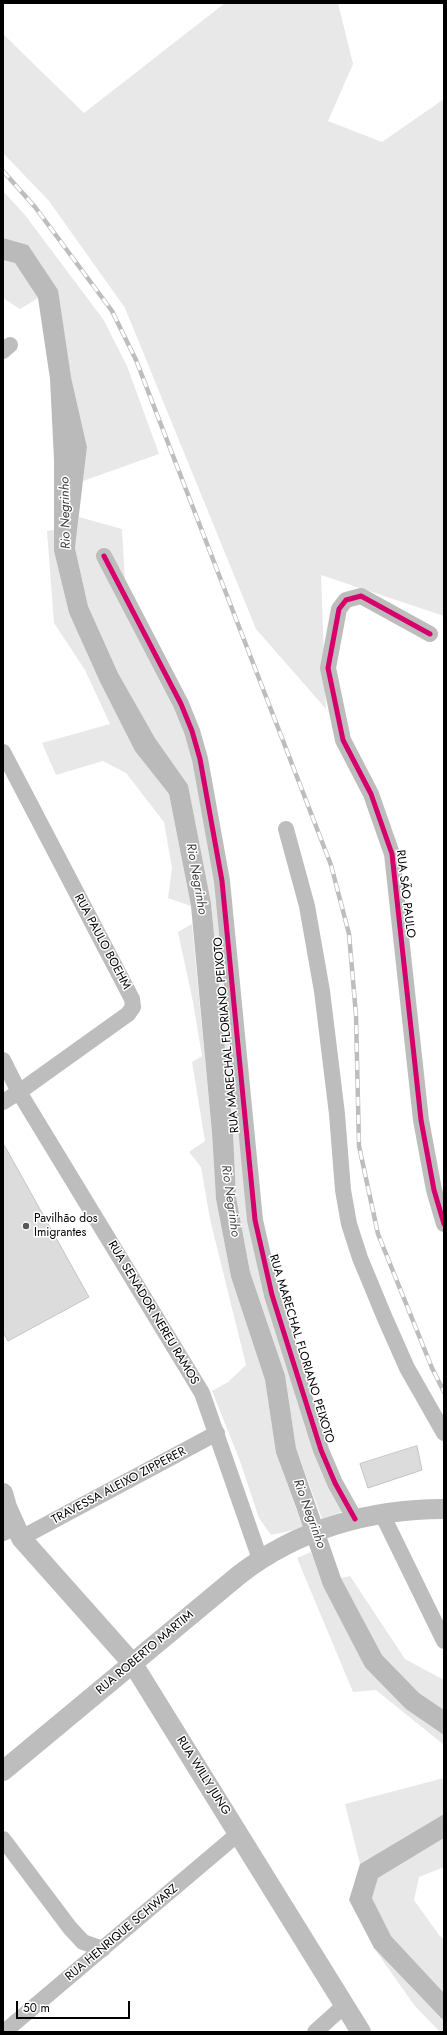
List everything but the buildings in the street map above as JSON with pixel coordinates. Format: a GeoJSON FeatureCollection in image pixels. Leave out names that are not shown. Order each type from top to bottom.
{"type":"FeatureCollection","features":[{"type":"Feature","properties":{"kind":"main road","name":"RUA WILLY JUNG"},"geometry":{"type":"LineString","coordinates":[[4,1504],[13,1533],[133,1664],[361,2032]]}},
{"type":"Feature","properties":{"kind":"main road","name":"RUA ROBERTO MARTIM"},"geometry":{"type":"LineString","coordinates":[[3,1771],[260,1559],[292,1541],[347,1521],[382,1514],[444,1509]]}},
{"type":"Feature","properties":{"kind":"street","name":"RUA MARECHAL FLORIANO PEIXOTO"},"geometry":{"type":"LineString","coordinates":[[104,556],[181,704],[192,731],[200,759],[222,881],[255,1220],[272,1294],[321,1450],[335,1482],[347,1521]]}},
{"type":"Feature","properties":{"kind":"street","name":"RUA SÃO PAULO"},"geometry":{"type":"LineString","coordinates":[[430,634],[361,596],[346,600],[340,609],[328,668],[344,740],[371,794],[392,854],[421,1120],[434,1190],[444,1224]]}},
{"type":"Feature","properties":{"kind":"street","name":"RUA PAULO BOEHM"},"geometry":{"type":"LineString","coordinates":[[3,752],[128,992],[133,1007],[128,1014],[20,1092]]}},
{"type":"Feature","properties":{"kind":"street"},"geometry":{"type":"LineString","coordinates":[[286,829],[307,906],[322,991],[349,1224],[360,1258],[407,1368],[444,1434]]}},
{"type":"Feature","properties":{"kind":"street","name":"RUA SENADOR NEREU RAMOS"},"geometry":{"type":"LineString","coordinates":[[3,1060],[20,1092],[202,1393],[260,1559]]}},
{"type":"Feature","properties":{"kind":"street"},"geometry":{"type":"LineString","coordinates":[[3,1102],[20,1092]]}},
{"type":"Feature","properties":{"kind":"street","name":"TRAVESSA ALEIXO ZIPPERER"},"geometry":{"type":"LineString","coordinates":[[13,1533],[217,1433]]}},
{"type":"Feature","properties":{"kind":"street"},"geometry":{"type":"LineString","coordinates":[[382,1514],[444,1641]]}},
{"type":"Feature","properties":{"kind":"street","name":"RUA HENRIQUE SCHWARZ"},"geometry":{"type":"LineString","coordinates":[[6,2032],[239,1833]]}},
{"type":"Feature","properties":{"kind":"street"},"geometry":{"type":"LineString","coordinates":[[3,1839],[70,1928],[83,1942],[103,1949]]}},
{"type":"Feature","properties":{"kind":"street"},"geometry":{"type":"LineString","coordinates":[[315,2032],[345,2005]]}},
{"type":"Feature","properties":{"kind":"shaded area"},"geometry":{"type":"Polygon","coordinates":[[[225,3],[338,3],[353,64],[328,121],[382,142],[444,99],[444,616],[321,575],[326,709],[256,629],[125,308],[49,201],[3,153],[3,34],[84,113],[225,3]]]}},
{"type":"Feature","properties":{"kind":"shaded area"},"geometry":{"type":"Polygon","coordinates":[[[3,191],[25,215],[103,319],[127,366],[159,454],[83,481],[87,447],[71,377],[28,245],[3,238],[3,191]]]}},
{"type":"Feature","properties":{"kind":"shaded area"},"geometry":{"type":"Polygon","coordinates":[[[3,260],[15,263],[38,298],[20,309],[3,298],[3,260]]]}},
{"type":"Feature","properties":{"kind":"shaded area"},"geometry":{"type":"Polygon","coordinates":[[[79,517],[122,529],[126,598],[200,759],[262,1254],[349,1509],[322,1519],[296,1448],[285,1375],[250,1272],[236,1197],[233,1132],[211,903],[188,785],[155,738],[118,673],[88,606],[75,548],[79,517]]]}},
{"type":"Feature","properties":{"kind":"shaded area"},"geometry":{"type":"Polygon","coordinates":[[[54,530],[54,551],[69,613],[100,682],[135,751],[169,794],[191,906],[168,898],[172,868],[164,822],[126,773],[103,761],[56,775],[42,743],[110,724],[85,670],[54,623],[47,531],[54,530]]]}},
{"type":"Feature","properties":{"kind":"shaded area"},"geometry":{"type":"Polygon","coordinates":[[[192,924],[212,1133],[216,1199],[231,1277],[265,1380],[276,1453],[303,1528],[271,1535],[259,1518],[240,1461],[212,1391],[228,1382],[246,1365],[210,1219],[201,1167],[189,1152],[205,1141],[192,1062],[202,1056],[193,1002],[178,932],[192,924]]]}},
{"type":"Feature","properties":{"kind":"shaded area"},"geometry":{"type":"Polygon","coordinates":[[[311,1552],[323,1586],[344,1625],[444,1735],[444,1745],[376,1690],[353,1692],[297,1558],[311,1552]]]}},
{"type":"Feature","properties":{"kind":"shaded area"},"geometry":{"type":"Polygon","coordinates":[[[350,1576],[405,1659],[444,1680],[444,1710],[419,1693],[382,1655],[341,1578],[350,1576]]]}},
{"type":"Feature","properties":{"kind":"shaded area"},"geometry":{"type":"Polygon","coordinates":[[[444,1778],[444,1814],[360,1864],[345,1804],[444,1778]]]}},
{"type":"Feature","properties":{"kind":"shaded area"},"geometry":{"type":"Polygon","coordinates":[[[444,1838],[444,1867],[419,1877],[414,1900],[439,1935],[444,1939],[444,1993],[391,1936],[372,1898],[378,1878],[444,1838]]]}},
{"type":"Feature","properties":{"kind":"shaded area"},"geometry":{"type":"Polygon","coordinates":[[[374,1948],[444,2021],[444,2032],[440,2032],[414,2005],[374,1948]]]}},
{"type":"Feature","properties":{"kind":"water","name":"Rio Negrinho"},"geometry":{"type":"Polygon","coordinates":[[[3,238],[28,245],[58,290],[71,377],[87,447],[75,548],[88,606],[118,673],[155,738],[188,785],[211,903],[233,1132],[236,1197],[250,1272],[285,1375],[296,1448],[341,1578],[382,1655],[419,1693],[444,1710],[444,1735],[406,1709],[365,1667],[323,1586],[276,1453],[265,1380],[231,1277],[216,1199],[212,1133],[191,906],[169,794],[135,751],[100,682],[69,613],[54,551],[54,460],[50,379],[38,298],[15,263],[3,260],[3,238]]]}},
{"type":"Feature","properties":{"kind":"water"},"geometry":{"type":"Polygon","coordinates":[[[444,1814],[444,1838],[378,1878],[372,1898],[391,1936],[444,1993],[444,2021],[374,1948],[349,1900],[360,1864],[444,1814]]]}},
{"type":"Feature","properties":{"kind":"railway"},"geometry":{"type":"LineString","coordinates":[[3,171],[35,207],[112,311],[136,360],[331,865],[349,934],[356,1015],[359,1146],[378,1234],[432,1368],[444,1392]]}},
{"type":"Feature","properties":{"kind":"cycle path"},"geometry":{"type":"LineString","coordinates":[[104,556],[181,704],[192,731],[200,759],[222,881],[255,1220],[272,1295],[321,1450],[335,1483],[355,1519]]}},
{"type":"Feature","properties":{"kind":"cycle path"},"geometry":{"type":"LineString","coordinates":[[430,634],[361,596],[346,600],[339,609],[328,668],[343,740],[371,794],[392,854],[421,1120],[434,1190],[444,1224]]}},
{"type":"Feature","properties":{"kind":"place","name":"Pavilhão dos Imigrantes"},"geometry":{"type":"Point","coordinates":[26,1226]}}]}
